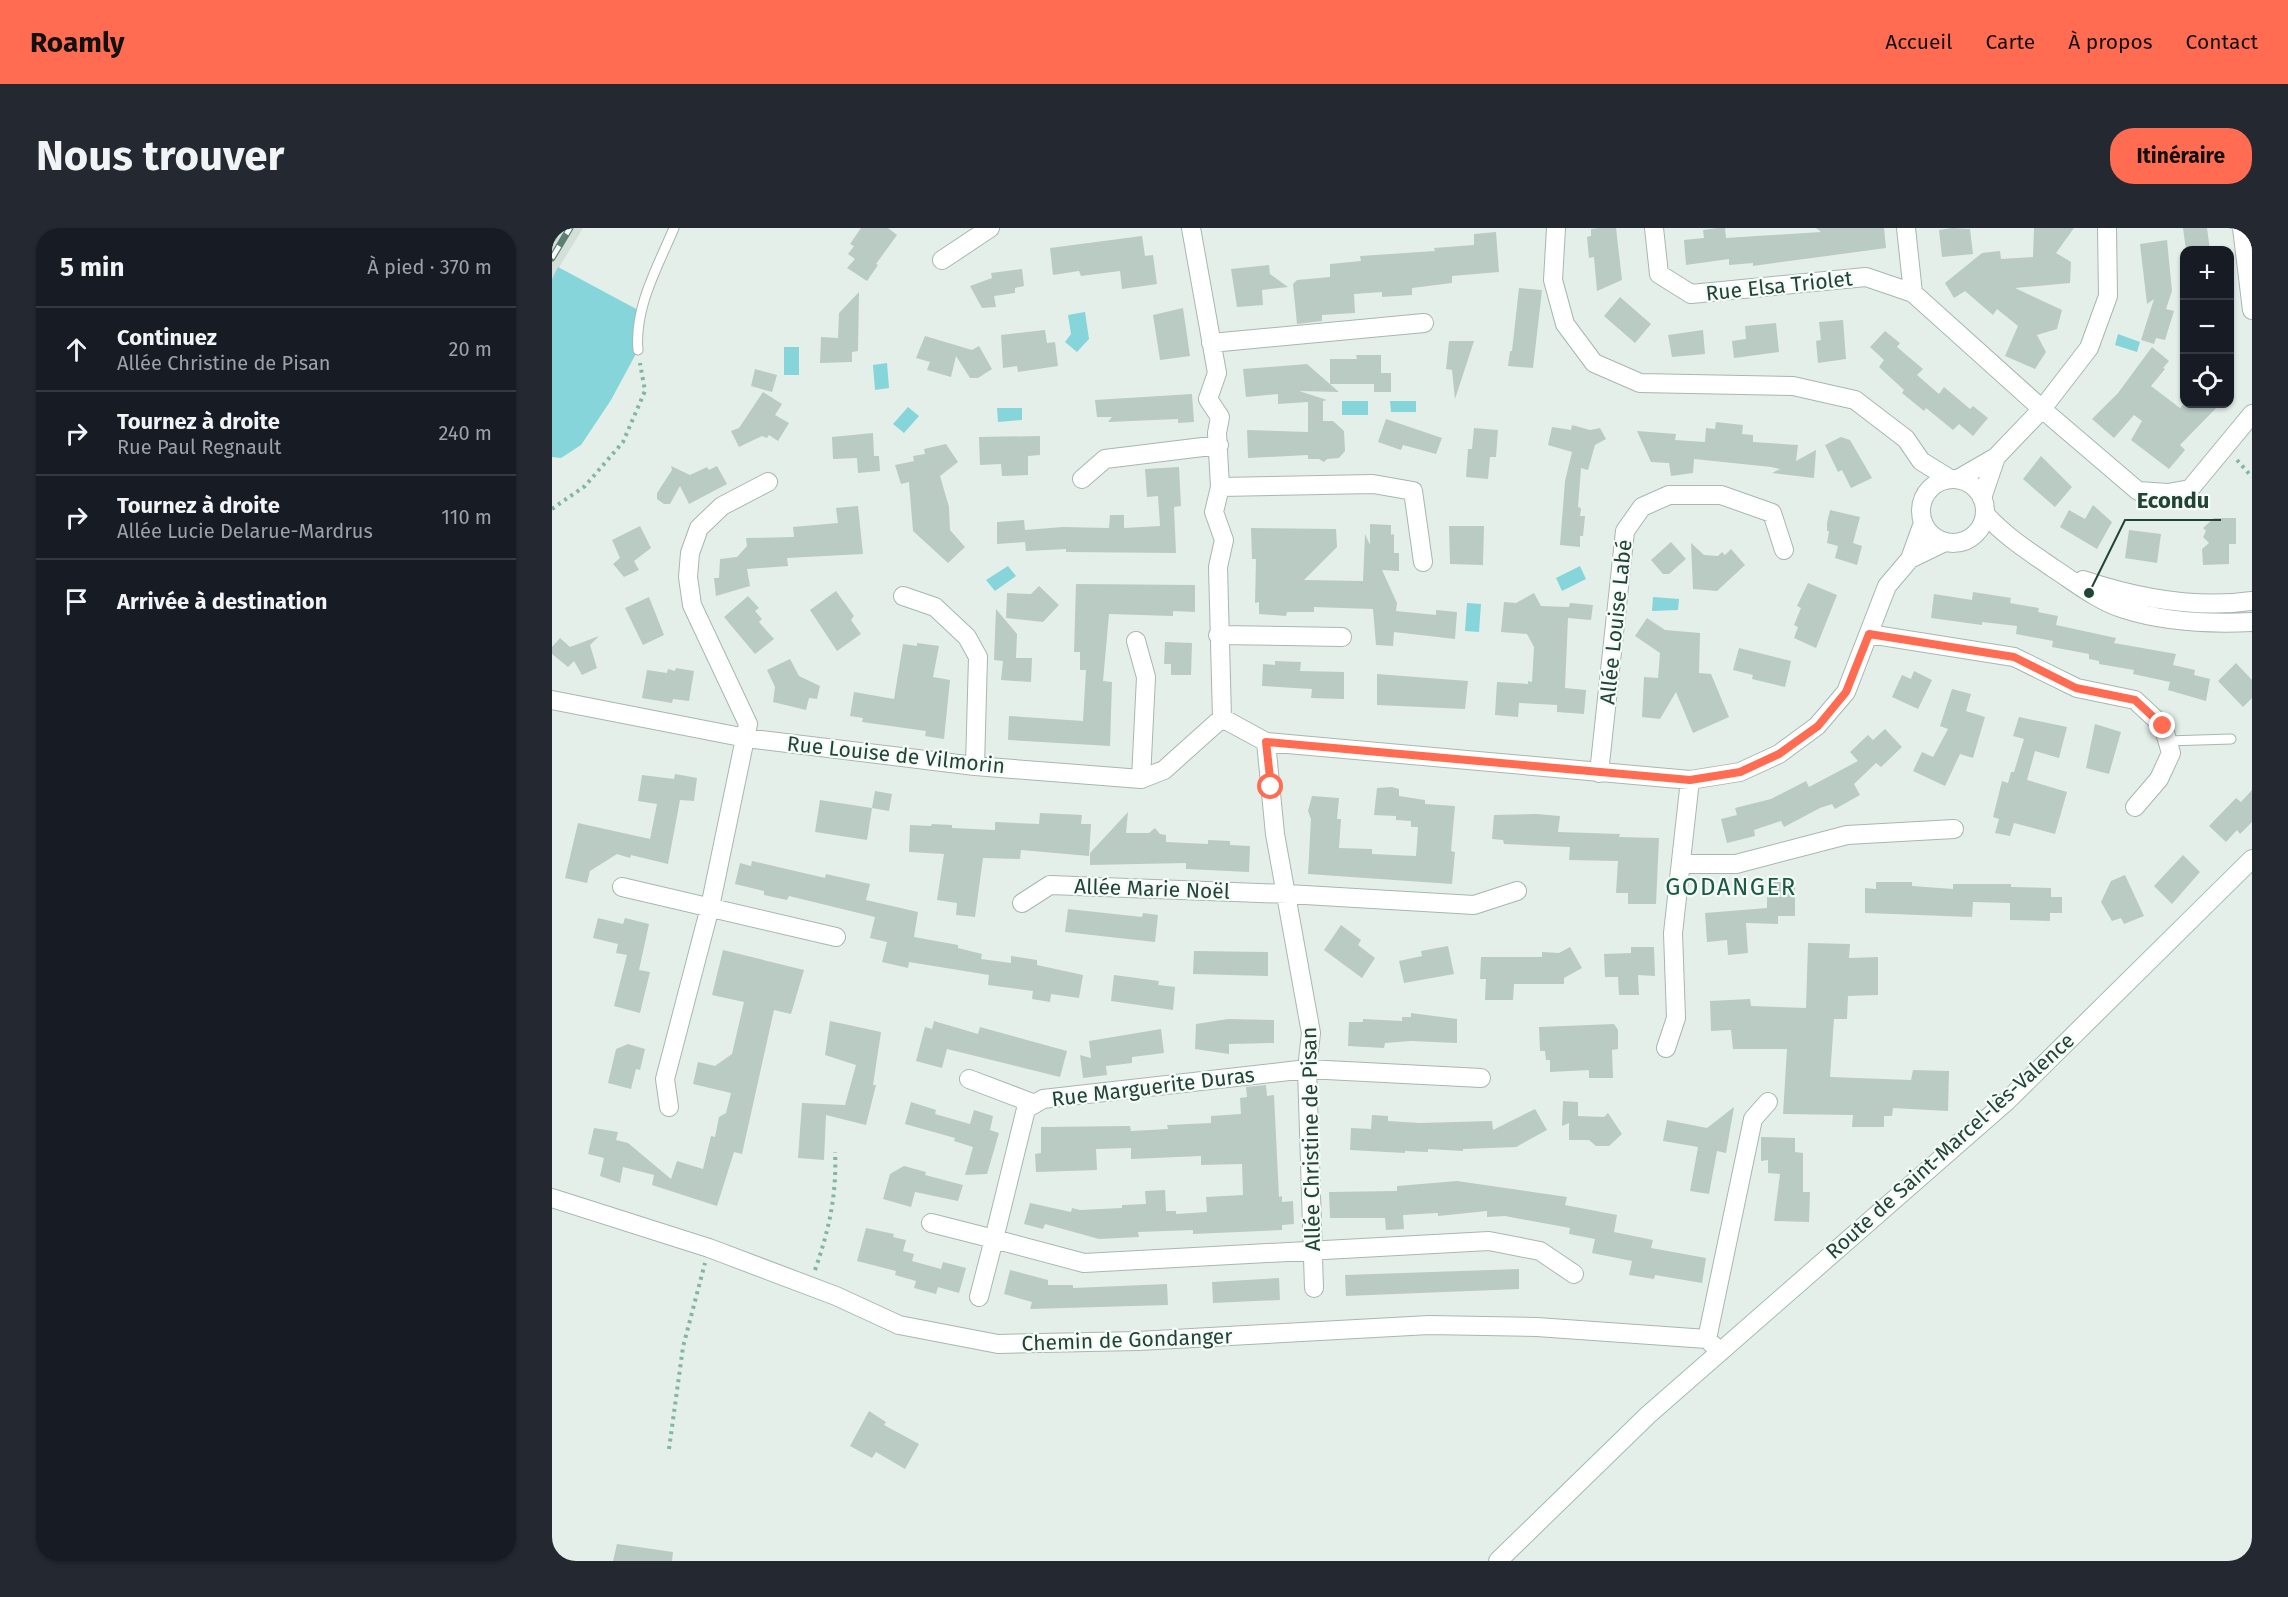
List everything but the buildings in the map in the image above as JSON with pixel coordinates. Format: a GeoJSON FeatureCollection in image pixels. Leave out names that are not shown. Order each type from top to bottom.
{"type":"FeatureCollection","features":[{"type":"Feature","properties":{"kind":"street"},"geometry":{"type":"LineString","coordinates":[[942,260],[990,228]]}},
{"type":"Feature","properties":{"kind":"street"},"geometry":{"type":"LineString","coordinates":[[1191,228],[1217,373],[1208,399],[1220,417],[1220,487],[1214,512],[1224,540],[1218,567],[1218,635],[1222,718],[1266,742],[1690,780],[1740,772],[1779,754],[1818,726],[1846,692],[1887,586],[1910,559],[1923,523],[1921,508],[1926,494],[1932,486],[1954,479],[1996,457],[2042,409],[2089,348],[2108,296],[2107,228]]}},
{"type":"Feature","properties":{"kind":"street"},"geometry":{"type":"LineString","coordinates":[[1556,228],[1553,280],[1564,324],[1594,363],[1640,383],[1793,386],[1855,400],[1906,438],[1922,461],[1976,489],[1984,506],[2009,539],[2089,593],[2124,609],[2184,621],[2220,624],[2252,622]]}},
{"type":"Feature","properties":{"kind":"street","name":"Rue Elsa Triolet"},"geometry":{"type":"LineString","coordinates":[[1654,228],[1659,274],[1691,294],[1866,277],[1913,293]]}},
{"type":"Feature","properties":{"kind":"street"},"geometry":{"type":"LineString","coordinates":[[1906,228],[1913,293],[2042,409],[2138,491],[2168,494],[2190,489],[2252,414]]}},
{"type":"Feature","properties":{"kind":"street"},"geometry":{"type":"LineString","coordinates":[[2242,228],[2252,310]]}},
{"type":"Feature","properties":{"kind":"street"},"geometry":{"type":"LineString","coordinates":[[1211,343],[1424,323]]}},
{"type":"Feature","properties":{"kind":"street"},"geometry":{"type":"LineString","coordinates":[[1082,479],[1105,459],[1219,445]]}},
{"type":"Feature","properties":{"kind":"street"},"geometry":{"type":"LineString","coordinates":[[1968,538],[1976,532],[1996,457]]}},
{"type":"Feature","properties":{"kind":"street"},"geometry":{"type":"LineString","coordinates":[[1922,461],[1926,494]]}},
{"type":"Feature","properties":{"kind":"street"},"geometry":{"type":"LineString","coordinates":[[669,1107],[664,1079],[710,907],[748,724],[692,605],[688,577],[690,553],[699,528],[722,506],[768,482]]}},
{"type":"Feature","properties":{"kind":"street"},"geometry":{"type":"LineString","coordinates":[[1220,487],[1373,484],[1413,491],[1423,562]]}},
{"type":"Feature","properties":{"kind":"street","name":"Allée Louise Labé"},"geometry":{"type":"LineString","coordinates":[[1599,773],[1625,531],[1642,507],[1669,495],[1721,495],[1772,513],[1784,550]]}},
{"type":"Feature","properties":{"kind":"street"},"geometry":{"type":"LineString","coordinates":[[1923,523],[1936,538],[1945,542]]}},
{"type":"Feature","properties":{"kind":"street"},"geometry":{"type":"LineString","coordinates":[[1910,559],[1945,542],[1968,538],[2009,539]]}},
{"type":"Feature","properties":{"kind":"street"},"geometry":{"type":"LineString","coordinates":[[2059,572],[2127,593],[2164,600],[2207,605],[2252,601]]}},
{"type":"Feature","properties":{"kind":"street"},"geometry":{"type":"LineString","coordinates":[[903,596],[935,607],[967,637],[978,657],[975,766]]}},
{"type":"Feature","properties":{"kind":"street"},"geometry":{"type":"LineString","coordinates":[[1869,634],[2014,657],[2076,688],[2135,700],[2163,726],[2171,753],[2159,778],[2135,807]]}},
{"type":"Feature","properties":{"kind":"street"},"geometry":{"type":"LineString","coordinates":[[1218,635],[1342,638]]}},
{"type":"Feature","properties":{"kind":"street"},"geometry":{"type":"LineString","coordinates":[[1136,641],[1146,677],[1141,779]]}},
{"type":"Feature","properties":{"kind":"street","name":"Rue Louise de Vilmorin"},"geometry":{"type":"LineString","coordinates":[[552,700],[746,738],[975,766],[1141,779],[1164,770],[1222,718]]}},
{"type":"Feature","properties":{"kind":"street","name":"Allée Christine de Pisan"},"geometry":{"type":"LineString","coordinates":[[1266,742],[1275,834],[1288,894],[1311,1032],[1307,1069],[1314,1288]]}},
{"type":"Feature","properties":{"kind":"street"},"geometry":{"type":"LineString","coordinates":[[1666,1048],[1676,1018],[1673,933],[1690,780]]}},
{"type":"Feature","properties":{"kind":"street"},"geometry":{"type":"LineString","coordinates":[[1681,864],[1736,864],[1847,835],[1954,829]]}},
{"type":"Feature","properties":{"kind":"street","name":"Route de Saint-Marcel-lès-Valence"},"geometry":{"type":"LineString","coordinates":[[1498,1561],[1648,1415],[1714,1346],[2007,1101],[2252,859]]}},
{"type":"Feature","properties":{"kind":"street","name":"Allée Marie Noël"},"geometry":{"type":"LineString","coordinates":[[1022,903],[1050,885],[1288,894],[1474,905],[1517,891]]}},
{"type":"Feature","properties":{"kind":"street"},"geometry":{"type":"LineString","coordinates":[[622,887],[836,937]]}},
{"type":"Feature","properties":{"kind":"street","name":"Rue Marguerite Duras"},"geometry":{"type":"LineString","coordinates":[[979,1297],[1026,1109],[1043,1099],[1307,1069],[1481,1078]]}},
{"type":"Feature","properties":{"kind":"street"},"geometry":{"type":"LineString","coordinates":[[969,1079],[1035,1104]]}},
{"type":"Feature","properties":{"kind":"street"},"geometry":{"type":"LineString","coordinates":[[1714,1346],[1753,1119],[1768,1102]]}},
{"type":"Feature","properties":{"kind":"street","name":"Chemin de Gondanger"},"geometry":{"type":"LineString","coordinates":[[552,1198],[709,1248],[836,1296],[899,1325],[998,1344],[1138,1341],[1429,1325],[1537,1327],[1714,1346]]}},
{"type":"Feature","properties":{"kind":"street"},"geometry":{"type":"LineString","coordinates":[[931,1222],[1084,1263],[1489,1241],[1540,1251],[1574,1274]]}},
{"type":"Feature","properties":{"kind":"lane"},"geometry":{"type":"LineString","coordinates":[[638,350],[640,310],[674,228]]}},
{"type":"Feature","properties":{"kind":"lane"},"geometry":{"type":"LineString","coordinates":[[2167,741],[2231,739]]}},
{"type":"Feature","properties":{"kind":"path"},"geometry":{"type":"LineString","coordinates":[[552,509],[585,486],[623,442],[645,391],[638,350]]}},
{"type":"Feature","properties":{"kind":"path"},"geometry":{"type":"LineString","coordinates":[[810,1288],[829,1228],[836,1185],[835,1152]]}},
{"type":"Feature","properties":{"kind":"path"},"geometry":{"type":"LineString","coordinates":[[669,1449],[683,1347],[709,1248]]}},
{"type":"Feature","properties":{"kind":"shaded area"},"geometry":{"type":"Polygon","coordinates":[[[552,228],[583,228],[552,279],[552,228]]]}},
{"type":"Feature","properties":{"kind":"water"},"geometry":{"type":"Polygon","coordinates":[[[558,267],[640,311],[638,350],[611,400],[581,445],[561,458],[552,457],[552,279],[558,267]]]}},
{"type":"Feature","properties":{"kind":"water"},"geometry":{"type":"Polygon","coordinates":[[[1085,312],[1089,339],[1077,352],[1065,342],[1071,334],[1068,315],[1085,312]]]}},
{"type":"Feature","properties":{"kind":"water"},"geometry":{"type":"Polygon","coordinates":[[[2118,334],[2140,342],[2137,352],[2115,345],[2118,334]]]}},
{"type":"Feature","properties":{"kind":"water"},"geometry":{"type":"Polygon","coordinates":[[[784,347],[799,347],[799,375],[784,375],[784,347]]]}},
{"type":"Feature","properties":{"kind":"water"},"geometry":{"type":"Polygon","coordinates":[[[887,363],[889,388],[875,390],[873,365],[887,363]]]}},
{"type":"Feature","properties":{"kind":"water"},"geometry":{"type":"Polygon","coordinates":[[[1342,401],[1368,401],[1368,415],[1342,415],[1342,401]]]}},
{"type":"Feature","properties":{"kind":"water"},"geometry":{"type":"Polygon","coordinates":[[[1390,401],[1416,401],[1416,412],[1391,412],[1390,401]]]}},
{"type":"Feature","properties":{"kind":"water"},"geometry":{"type":"Polygon","coordinates":[[[908,407],[919,416],[904,433],[893,424],[908,407]]]}},
{"type":"Feature","properties":{"kind":"water"},"geometry":{"type":"Polygon","coordinates":[[[997,408],[1022,408],[1022,420],[998,422],[997,408]]]}},
{"type":"Feature","properties":{"kind":"water"},"geometry":{"type":"Polygon","coordinates":[[[1008,566],[1016,576],[995,591],[986,580],[1008,566]]]}},
{"type":"Feature","properties":{"kind":"water"},"geometry":{"type":"Polygon","coordinates":[[[1580,566],[1586,579],[1562,591],[1556,578],[1580,566]]]}},
{"type":"Feature","properties":{"kind":"water"},"geometry":{"type":"Polygon","coordinates":[[[1653,597],[1679,599],[1678,610],[1652,611],[1653,597]]]}},
{"type":"Feature","properties":{"kind":"water"},"geometry":{"type":"Polygon","coordinates":[[[1467,603],[1481,604],[1479,632],[1465,631],[1467,603]]]}},
{"type":"Feature","properties":{"kind":"railway"},"geometry":{"type":"LineString","coordinates":[[552,239],[559,228]]}},
{"type":"Feature","properties":{"kind":"railway"},"geometry":{"type":"LineString","coordinates":[[552,258],[570,228]]}},
{"type":"Feature","properties":{"kind":"place","name":"Econdu"},"geometry":{"type":"Point","coordinates":[2089,593]}},
{"type":"Feature","properties":{"kind":"district","name":"GODANGER"},"geometry":{"type":"Point","coordinates":[1731,887]}},
{"type":"Feature","properties":{"kind":"route"},"geometry":{"type":"LineString","coordinates":[[1271,787],[1266,742],[1690,780],[1740,772],[1779,754],[1818,726],[1846,692],[1869,634],[2014,657],[2076,688],[2135,700],[2163,726]]}}]}
